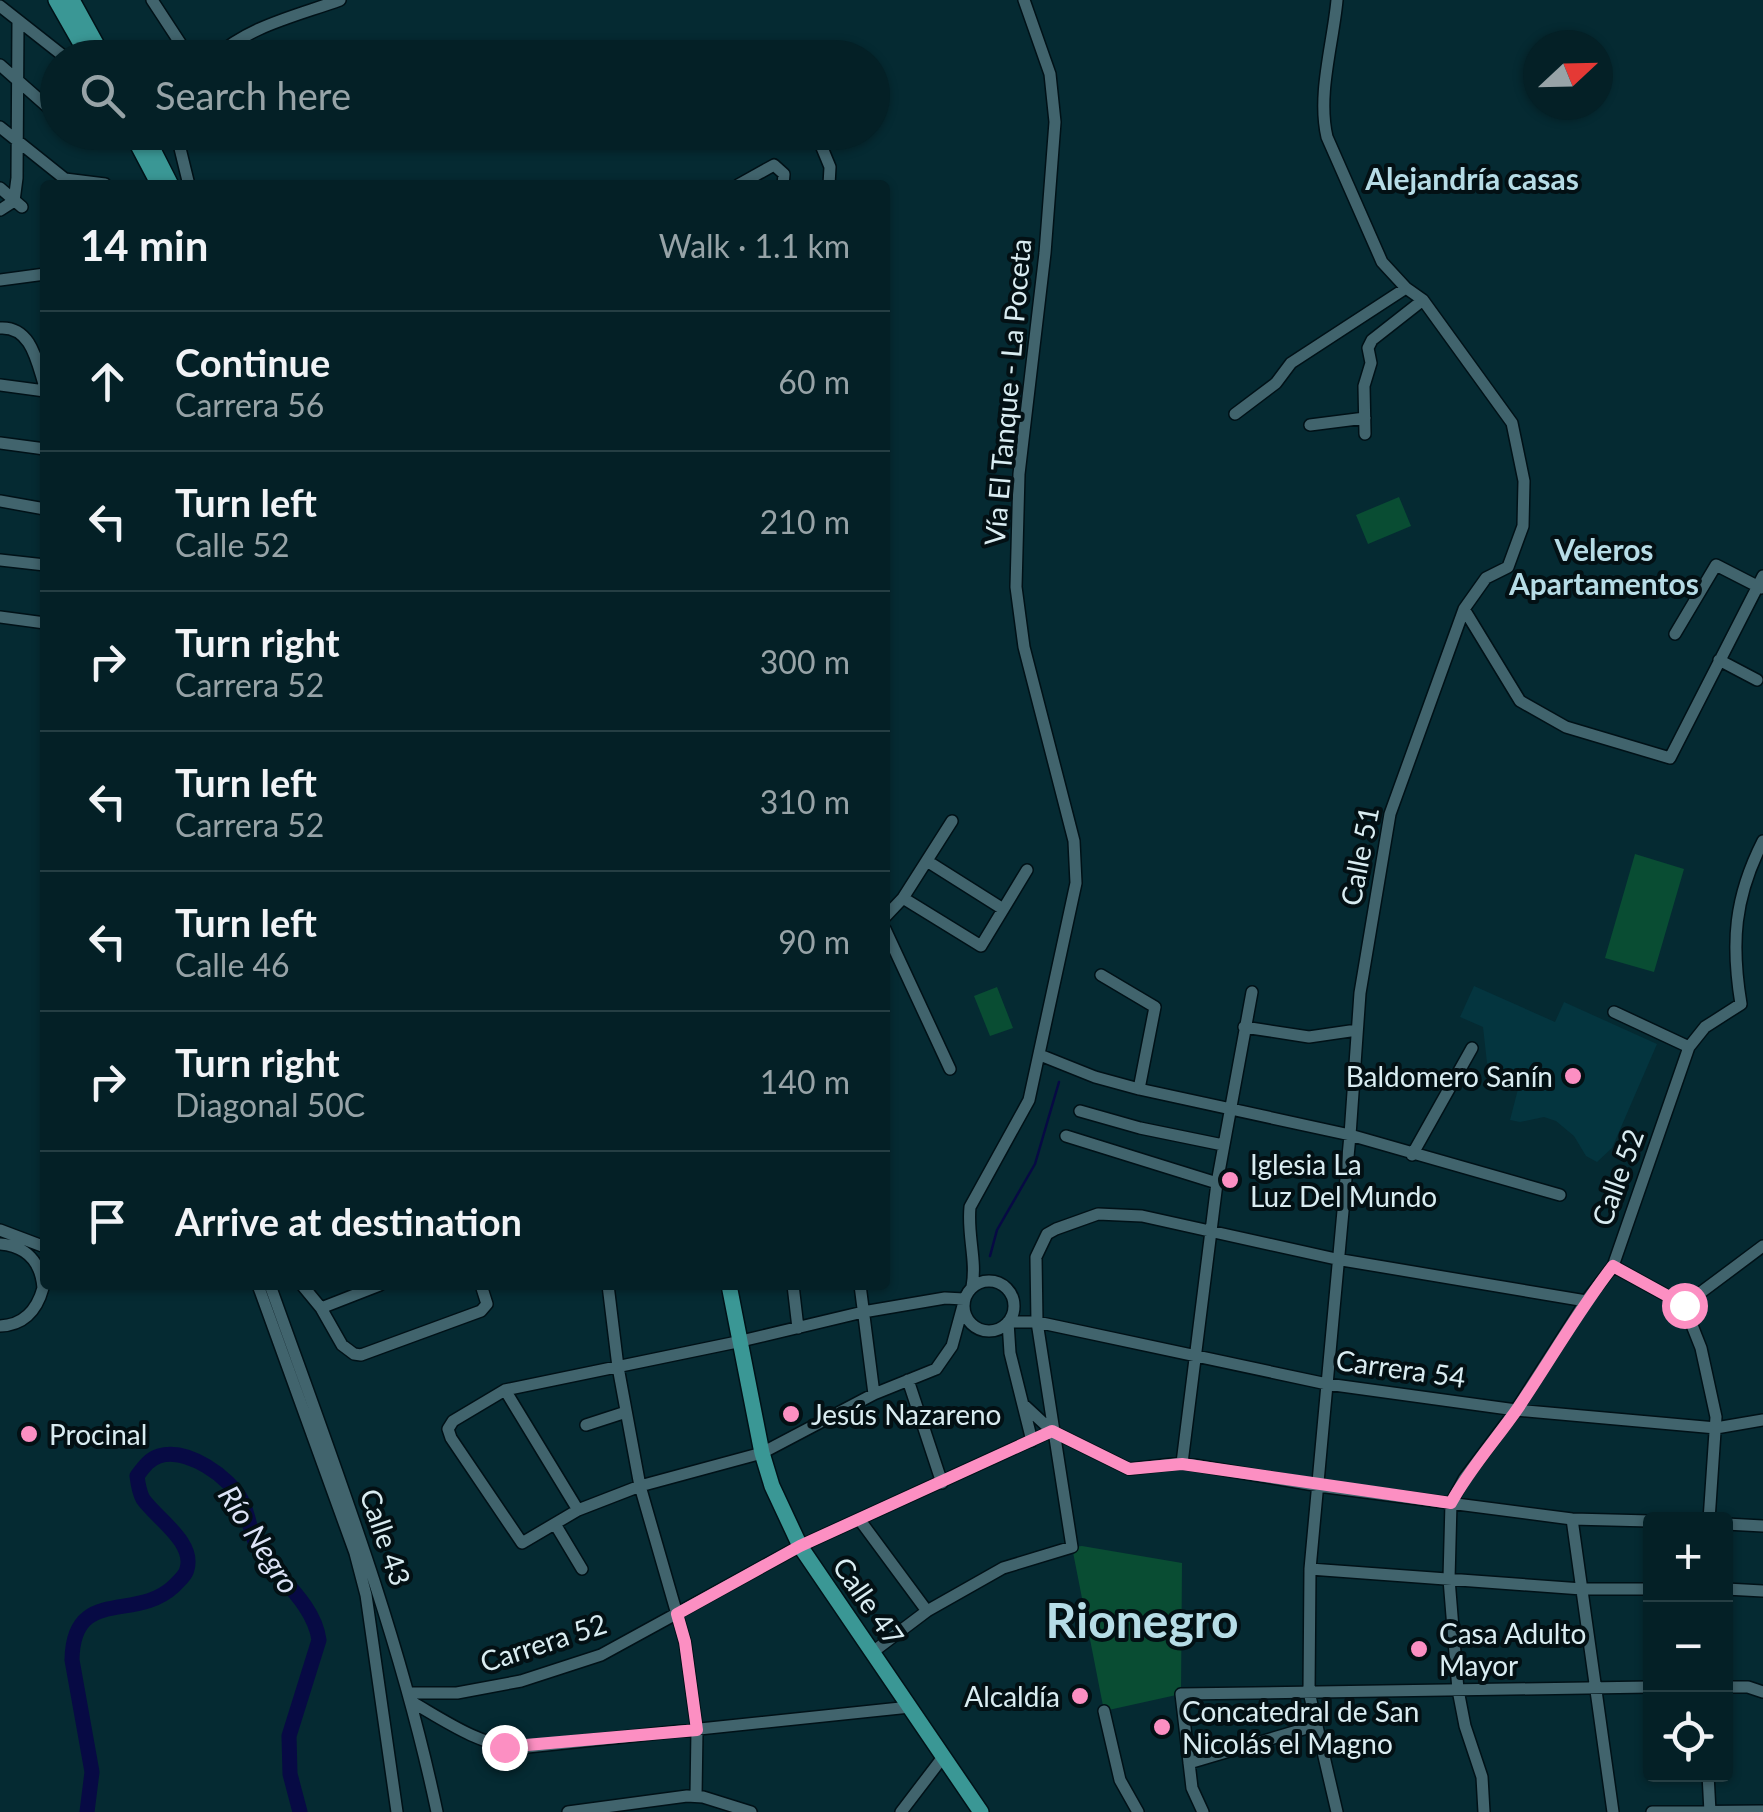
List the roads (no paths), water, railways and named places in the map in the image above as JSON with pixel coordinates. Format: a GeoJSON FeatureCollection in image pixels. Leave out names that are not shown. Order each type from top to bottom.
{"type":"FeatureCollection","features":[{"type":"Feature","properties":{"kind":"main road"},"geometry":{"type":"LineString","coordinates":[[56,0],[79,40]]}},
{"type":"Feature","properties":{"kind":"main road"},"geometry":{"type":"LineString","coordinates":[[72,0],[94,40]]}},
{"type":"Feature","properties":{"kind":"main road"},"geometry":{"type":"LineString","coordinates":[[141,150],[157,180]]}},
{"type":"Feature","properties":{"kind":"main road"},"geometry":{"type":"LineString","coordinates":[[153,150],[168,180]]}},
{"type":"Feature","properties":{"kind":"main road","name":"Calle 47"},"geometry":{"type":"LineString","coordinates":[[729,1290],[762,1453],[772,1486],[800,1546],[981,1812]]}},
{"type":"Feature","properties":{"kind":"street"},"geometry":{"type":"LineString","coordinates":[[152,0],[178,40]]}},
{"type":"Feature","properties":{"kind":"street"},"geometry":{"type":"LineString","coordinates":[[236,40],[271,23],[340,0]]}},
{"type":"Feature","properties":{"kind":"street","name":"Vía El Tanque - La Poceta"},"geometry":{"type":"LineString","coordinates":[[972,1287],[975,1268],[968,1222],[970,1207],[1025,1109],[1074,897],[1076,864],[1068,814],[1019,622],[1019,474],[1054,154],[1054,94],[1042,43],[1024,0]]}},
{"type":"Feature","properties":{"kind":"street","name":"Calle 51"},"geometry":{"type":"LineString","coordinates":[[1337,0],[1324,93],[1327,137],[1382,262],[1406,288],[1424,300],[1468,366],[1508,416],[1524,481],[1523,526],[1508,567],[1486,578],[1464,609],[1390,814],[1362,981],[1310,1569],[1309,1692],[1337,1812]]}},
{"type":"Feature","properties":{"kind":"street"},"geometry":{"type":"LineString","coordinates":[[0,6],[43,40]]}},
{"type":"Feature","properties":{"kind":"street"},"geometry":{"type":"LineString","coordinates":[[18,21],[18,204]]}},
{"type":"Feature","properties":{"kind":"street"},"geometry":{"type":"LineString","coordinates":[[0,66],[40,99]]}},
{"type":"Feature","properties":{"kind":"street"},"geometry":{"type":"LineString","coordinates":[[0,127],[65,179],[73,180]]}},
{"type":"Feature","properties":{"kind":"street"},"geometry":{"type":"LineString","coordinates":[[180,150],[188,180]]}},
{"type":"Feature","properties":{"kind":"street"},"geometry":{"type":"LineString","coordinates":[[823,150],[830,168],[829,180]]}},
{"type":"Feature","properties":{"kind":"street"},"geometry":{"type":"LineString","coordinates":[[747,180],[774,165],[784,174],[783,180]]}},
{"type":"Feature","properties":{"kind":"street"},"geometry":{"type":"LineString","coordinates":[[0,188],[18,204]]}},
{"type":"Feature","properties":{"kind":"street"},"geometry":{"type":"LineString","coordinates":[[0,210],[18,204]]}},
{"type":"Feature","properties":{"kind":"street"},"geometry":{"type":"LineString","coordinates":[[0,280],[40,275]]}},
{"type":"Feature","properties":{"kind":"street"},"geometry":{"type":"LineString","coordinates":[[1234,414],[1276,384],[1291,363],[1406,288]]}},
{"type":"Feature","properties":{"kind":"street"},"geometry":{"type":"LineString","coordinates":[[1365,434],[1364,386],[1372,364],[1368,348],[1372,340],[1424,300]]}},
{"type":"Feature","properties":{"kind":"street"},"geometry":{"type":"LineString","coordinates":[[0,328],[17,330],[30,346],[40,375]]}},
{"type":"Feature","properties":{"kind":"street"},"geometry":{"type":"LineString","coordinates":[[0,384],[40,388]]}},
{"type":"Feature","properties":{"kind":"street"},"geometry":{"type":"LineString","coordinates":[[1310,425],[1364,418]]}},
{"type":"Feature","properties":{"kind":"street"},"geometry":{"type":"LineString","coordinates":[[0,443],[40,448]]}},
{"type":"Feature","properties":{"kind":"street"},"geometry":{"type":"LineString","coordinates":[[0,501],[40,507]]}},
{"type":"Feature","properties":{"kind":"street"},"geometry":{"type":"LineString","coordinates":[[0,560],[40,564]]}},
{"type":"Feature","properties":{"kind":"street"},"geometry":{"type":"LineString","coordinates":[[1464,609],[1520,701],[1566,727],[1670,758],[1761,584],[1716,566],[1674,634]]}},
{"type":"Feature","properties":{"kind":"street"},"geometry":{"type":"LineString","coordinates":[[0,617],[40,622]]}},
{"type":"Feature","properties":{"kind":"street"},"geometry":{"type":"LineString","coordinates":[[1719,660],[1757,680]]}},
{"type":"Feature","properties":{"kind":"street"},"geometry":{"type":"LineString","coordinates":[[890,912],[952,821]]}},
{"type":"Feature","properties":{"kind":"street","name":"Calle 52"},"geometry":{"type":"LineString","coordinates":[[1451,1503],[1613,1266],[1689,1047],[1704,1027],[1741,1004],[1733,937],[1754,859],[1763,841]]}},
{"type":"Feature","properties":{"kind":"street"},"geometry":{"type":"LineString","coordinates":[[926,861],[1003,909]]}},
{"type":"Feature","properties":{"kind":"street"},"geometry":{"type":"LineString","coordinates":[[903,898],[981,946],[1027,870]]}},
{"type":"Feature","properties":{"kind":"street"},"geometry":{"type":"LineString","coordinates":[[890,940],[950,1069]]}},
{"type":"Feature","properties":{"kind":"street"},"geometry":{"type":"LineString","coordinates":[[1101,975],[1155,1007],[1139,1089]]}},
{"type":"Feature","properties":{"kind":"street"},"geometry":{"type":"LineString","coordinates":[[1182,1464],[1217,1184],[1252,992]]}},
{"type":"Feature","properties":{"kind":"street"},"geometry":{"type":"LineString","coordinates":[[1614,1012],[1689,1047]]}},
{"type":"Feature","properties":{"kind":"street"},"geometry":{"type":"LineString","coordinates":[[1244,1027],[1309,1037],[1357,1030]]}},
{"type":"Feature","properties":{"kind":"street"},"geometry":{"type":"LineString","coordinates":[[1412,1154],[1472,1048]]}},
{"type":"Feature","properties":{"kind":"street"},"geometry":{"type":"LineString","coordinates":[[1040,1055],[1139,1089],[1350,1136],[1560,1195]]}},
{"type":"Feature","properties":{"kind":"street"},"geometry":{"type":"LineString","coordinates":[[1080,1112],[1223,1144]]}},
{"type":"Feature","properties":{"kind":"street"},"geometry":{"type":"LineString","coordinates":[[1066,1136],[1217,1184]]}},
{"type":"Feature","properties":{"kind":"street"},"geometry":{"type":"LineString","coordinates":[[874,1651],[927,1611],[1003,1568],[1072,1546],[1036,1322],[1034,1270],[1041,1244],[1056,1229],[1098,1214],[1142,1216],[1336,1260],[1586,1301]]}},
{"type":"Feature","properties":{"kind":"street"},"geometry":{"type":"LineString","coordinates":[[0,1230],[40,1248]]}},
{"type":"Feature","properties":{"kind":"street"},"geometry":{"type":"LineString","coordinates":[[0,1244],[26,1252],[40,1251]]}},
{"type":"Feature","properties":{"kind":"street"},"geometry":{"type":"LineString","coordinates":[[1684,1305],[1740,1266],[1762,1244]]}},
{"type":"Feature","properties":{"kind":"street"},"geometry":{"type":"LineString","coordinates":[[972,1245],[995,1282],[1010,1293],[1010,1353],[1032,1440]]}},
{"type":"Feature","properties":{"kind":"street"},"geometry":{"type":"LineString","coordinates":[[26,1252],[40,1272]]}},
{"type":"Feature","properties":{"kind":"street"},"geometry":{"type":"LineString","coordinates":[[1613,1266],[1684,1305],[1701,1348],[1716,1428],[1711,1512]]}},
{"type":"Feature","properties":{"kind":"street"},"geometry":{"type":"LineString","coordinates":[[964,1300],[945,1298],[863,1312],[740,1342],[506,1390],[453,1421],[448,1429],[522,1544],[578,1510],[640,1486],[762,1453],[874,1394],[922,1376],[944,1362],[972,1287],[995,1282]]}},
{"type":"Feature","properties":{"kind":"street"},"geometry":{"type":"LineString","coordinates":[[0,1326],[22,1320],[32,1312],[42,1290]]}},
{"type":"Feature","properties":{"kind":"street","name":"Calle 43"},"geometry":{"type":"LineString","coordinates":[[260,1290],[355,1554],[366,1595],[383,1730],[389,1740],[400,1812]]}},
{"type":"Feature","properties":{"kind":"street","name":"Calle 43"},"geometry":{"type":"LineString","coordinates":[[272,1290],[380,1591],[437,1812]]}},
{"type":"Feature","properties":{"kind":"street"},"geometry":{"type":"LineString","coordinates":[[306,1290],[346,1350],[354,1354],[372,1354],[472,1315],[487,1304],[483,1290]]}},
{"type":"Feature","properties":{"kind":"street"},"geometry":{"type":"LineString","coordinates":[[321,1308],[367,1290]]}},
{"type":"Feature","properties":{"kind":"street"},"geometry":{"type":"LineString","coordinates":[[609,1290],[640,1486],[691,1674],[703,1802]]}},
{"type":"Feature","properties":{"kind":"street"},"geometry":{"type":"LineString","coordinates":[[793,1290],[798,1328]]}},
{"type":"Feature","properties":{"kind":"street"},"geometry":{"type":"LineString","coordinates":[[861,1290],[874,1394]]}},
{"type":"Feature","properties":{"kind":"street"},"geometry":{"type":"LineString","coordinates":[[964,1300],[965,1315],[973,1326],[992,1331],[1010,1353]]}},
{"type":"Feature","properties":{"kind":"street"},"geometry":{"type":"LineString","coordinates":[[992,1331],[1011,1317]]}},
{"type":"Feature","properties":{"kind":"street","name":"Carrera 54"},"geometry":{"type":"LineString","coordinates":[[1011,1317],[1327,1384],[1516,1410],[1716,1428],[1763,1420]]}},
{"type":"Feature","properties":{"kind":"street"},"geometry":{"type":"LineString","coordinates":[[908,1380],[942,1483]]}},
{"type":"Feature","properties":{"kind":"street"},"geometry":{"type":"LineString","coordinates":[[506,1390],[578,1510]]}},
{"type":"Feature","properties":{"kind":"street"},"geometry":{"type":"LineString","coordinates":[[1022,1403],[1052,1431],[1129,1469],[1182,1464],[1572,1518],[1643,1521]]}},
{"type":"Feature","properties":{"kind":"street"},"geometry":{"type":"LineString","coordinates":[[586,1426],[626,1412]]}},
{"type":"Feature","properties":{"kind":"street","name":"Carrera 52"},"geometry":{"type":"LineString","coordinates":[[410,1698],[521,1681],[601,1655],[800,1546],[1052,1431]]}},
{"type":"Feature","properties":{"kind":"street"},"geometry":{"type":"LineString","coordinates":[[1451,1503],[1450,1578],[1458,1690],[1482,1777],[1484,1812]]}},
{"type":"Feature","properties":{"kind":"street"},"geometry":{"type":"LineString","coordinates":[[1572,1518],[1612,1812]]}},
{"type":"Feature","properties":{"kind":"street"},"geometry":{"type":"LineString","coordinates":[[860,1519],[927,1611]]}},
{"type":"Feature","properties":{"kind":"street"},"geometry":{"type":"LineString","coordinates":[[555,1524],[582,1569]]}},
{"type":"Feature","properties":{"kind":"street"},"geometry":{"type":"LineString","coordinates":[[1733,1524],[1763,1526]]}},
{"type":"Feature","properties":{"kind":"street"},"geometry":{"type":"LineString","coordinates":[[1310,1569],[1582,1588],[1643,1588]]}},
{"type":"Feature","properties":{"kind":"street"},"geometry":{"type":"LineString","coordinates":[[1733,1589],[1763,1591]]}},
{"type":"Feature","properties":{"kind":"street"},"geometry":{"type":"LineString","coordinates":[[373,1650],[382,1640],[388,1640],[399,1672],[405,1678]]}},
{"type":"Feature","properties":{"kind":"street"},"geometry":{"type":"LineString","coordinates":[[1203,1812],[1192,1788],[1180,1694],[1643,1687]]}},
{"type":"Feature","properties":{"kind":"street"},"geometry":{"type":"LineString","coordinates":[[1733,1687],[1763,1692]]}},
{"type":"Feature","properties":{"kind":"street"},"geometry":{"type":"LineString","coordinates":[[410,1698],[471,1735],[504,1747],[910,1707]]}},
{"type":"Feature","properties":{"kind":"street"},"geometry":{"type":"LineString","coordinates":[[1104,1711],[1120,1780],[1138,1812]]}},
{"type":"Feature","properties":{"kind":"street"},"geometry":{"type":"LineString","coordinates":[[1190,1762],[1314,1726]]}},
{"type":"Feature","properties":{"kind":"street"},"geometry":{"type":"LineString","coordinates":[[901,1812],[943,1757]]}},
{"type":"Feature","properties":{"kind":"street"},"geometry":{"type":"LineString","coordinates":[[1708,1782],[1710,1812]]}},
{"type":"Feature","properties":{"kind":"street"},"geometry":{"type":"LineString","coordinates":[[568,1812],[703,1802],[751,1812]]}},
{"type":"Feature","properties":{"kind":"street"},"geometry":{"type":"LineString","coordinates":[[1652,1812],[1763,1810]]}},
{"type":"Feature","properties":{"kind":"waterway"},"geometry":{"type":"LineString","coordinates":[[990,1256],[997,1230],[1035,1164],[1059,1082]]}},
{"type":"Feature","properties":{"kind":"waterway","name":"Río Negro"},"geometry":{"type":"LineString","coordinates":[[87,1812],[92,1772],[72,1660],[75,1637],[83,1622],[94,1614],[158,1597],[186,1571],[185,1549],[143,1499],[137,1479],[152,1459],[170,1454],[206,1466],[236,1492],[260,1552],[303,1604],[316,1627],[319,1640],[289,1736],[290,1774],[300,1812]]}},
{"type":"Feature","properties":{"kind":"place","name":"Baldomero Sanín"},"geometry":{"type":"Point","coordinates":[1573,1076]}},
{"type":"Feature","properties":{"kind":"place","name":"Iglesia La Luz Del Mundo"},"geometry":{"type":"Point","coordinates":[1230,1180]}},
{"type":"Feature","properties":{"kind":"place","name":"Jesús Nazareno"},"geometry":{"type":"Point","coordinates":[791,1414]}},
{"type":"Feature","properties":{"kind":"place","name":"Procinal"},"geometry":{"type":"Point","coordinates":[29,1434]}},
{"type":"Feature","properties":{"kind":"place","name":"Casa Adulto Mayor"},"geometry":{"type":"Point","coordinates":[1419,1649]}},
{"type":"Feature","properties":{"kind":"place","name":"Alcaldía"},"geometry":{"type":"Point","coordinates":[1080,1696]}},
{"type":"Feature","properties":{"kind":"place","name":"Concatedral de San Nicolás el Magno"},"geometry":{"type":"Point","coordinates":[1162,1727]}},
{"type":"Feature","properties":{"kind":"district","name":"Alejandría casas"},"geometry":{"type":"Point","coordinates":[1472,178]}},
{"type":"Feature","properties":{"kind":"district","name":"Veleros Apartamentos"},"geometry":{"type":"Point","coordinates":[1604,566]}},
{"type":"Feature","properties":{"kind":"district","name":"Rionegro"},"geometry":{"type":"Point","coordinates":[1142,1619]}}]}
